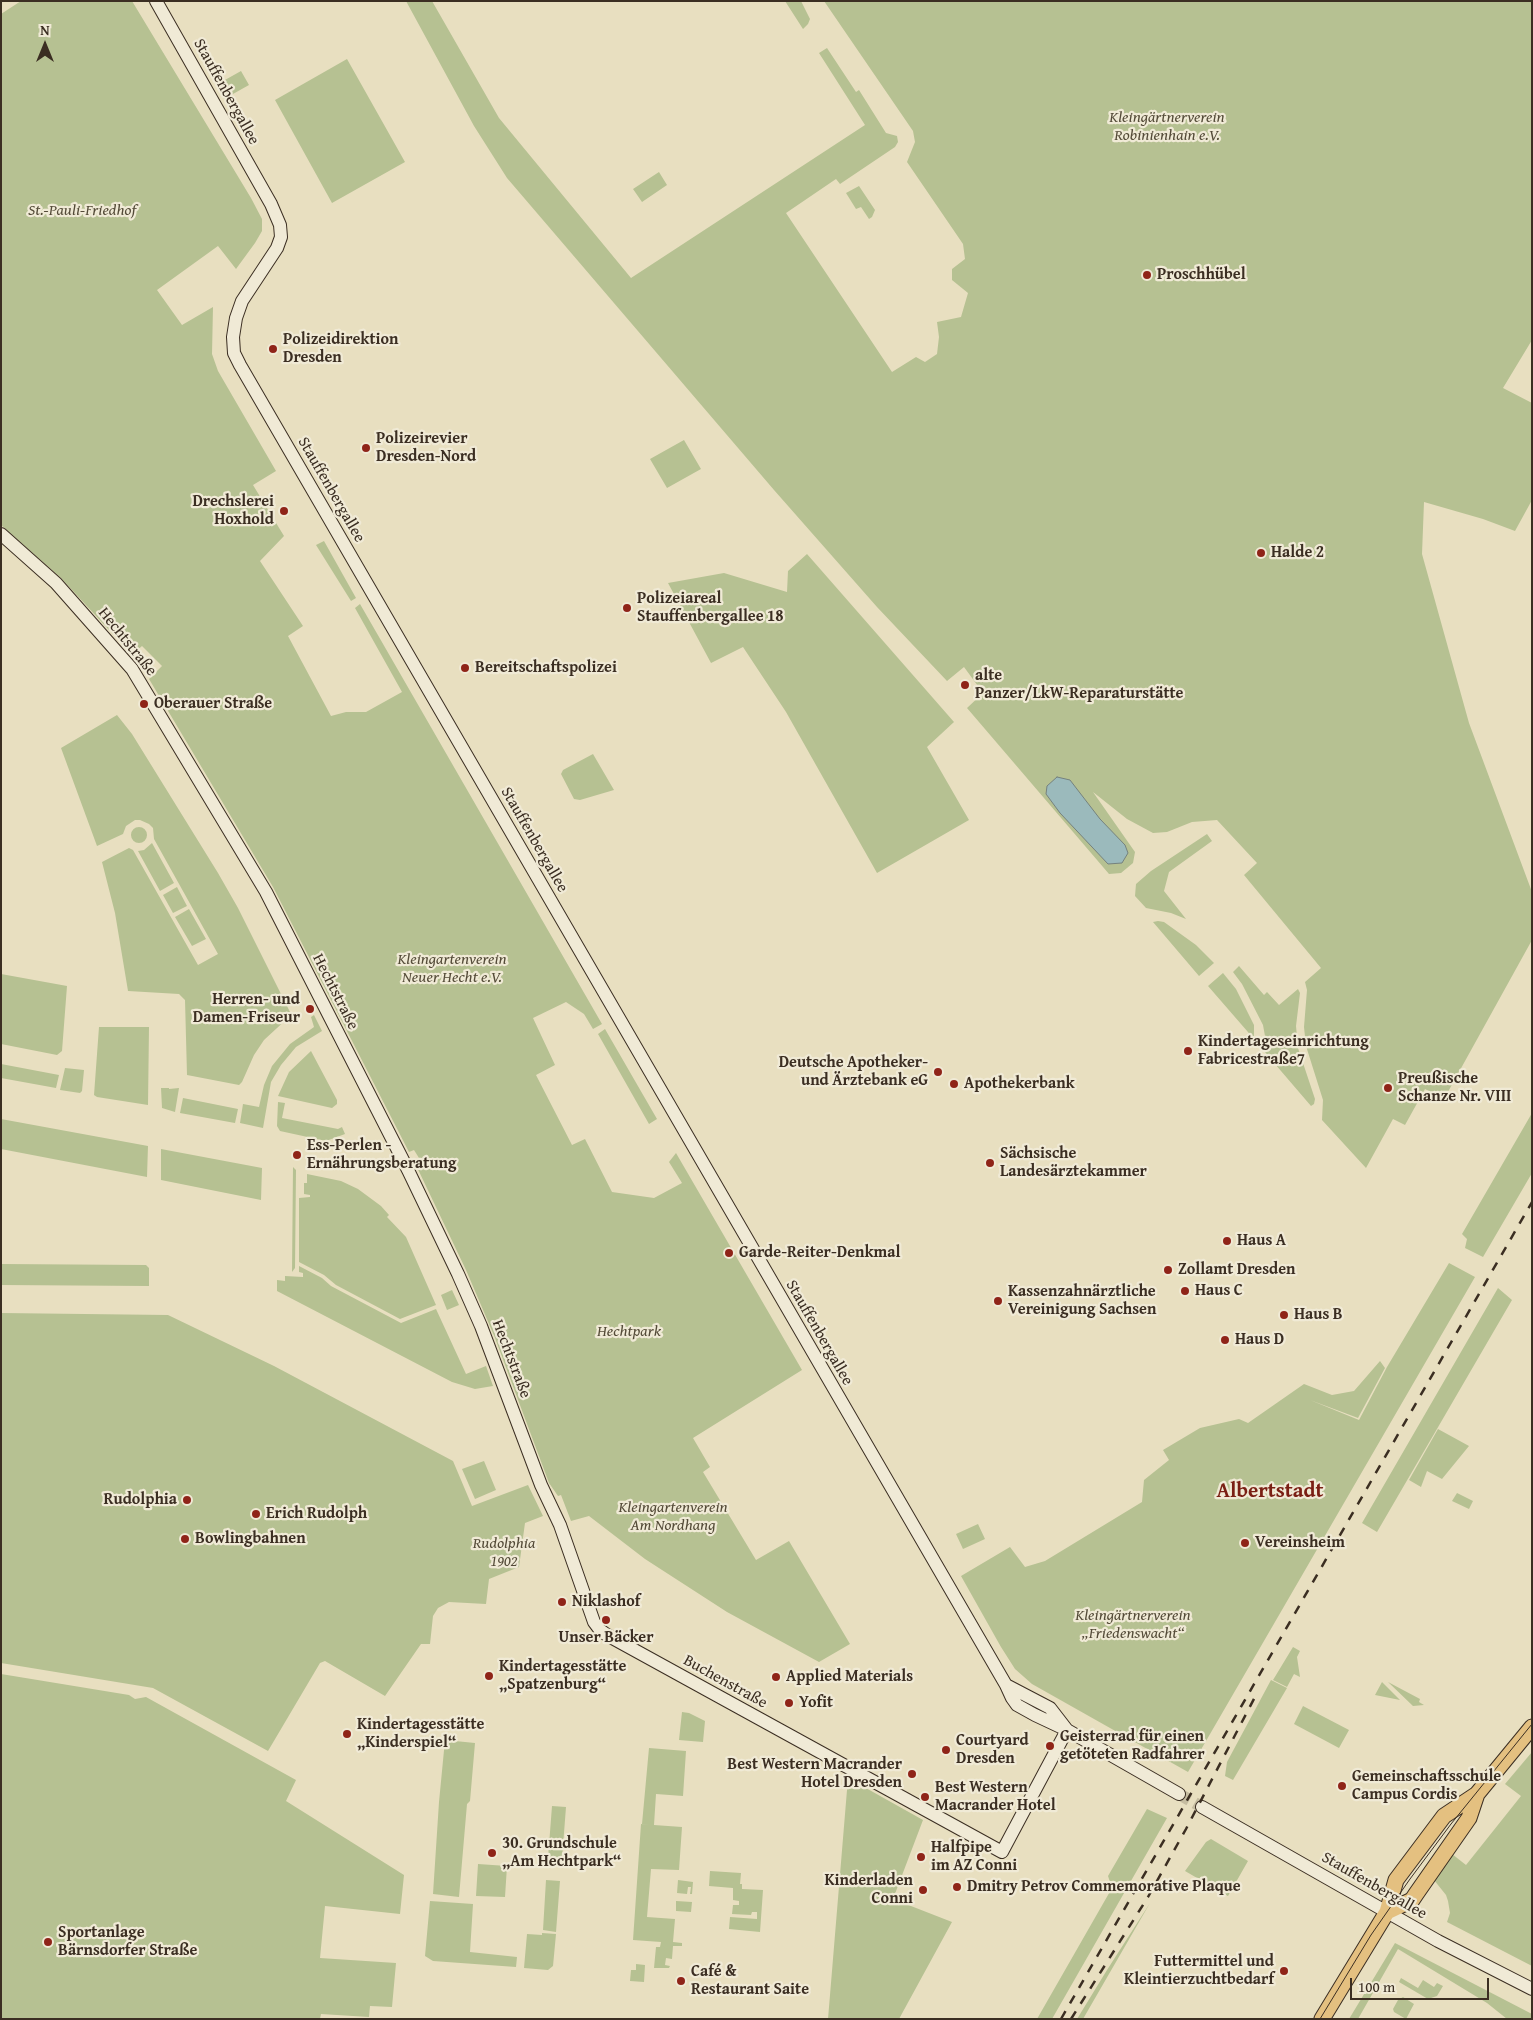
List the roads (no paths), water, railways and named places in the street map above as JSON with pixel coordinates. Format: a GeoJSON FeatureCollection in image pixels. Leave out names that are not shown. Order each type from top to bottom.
{"type":"FeatureCollection","features":[{"type":"Feature","properties":{"kind":"main road","name":"Stauffenbergallee"},"geometry":{"type":"LineString","coordinates":[[156,1],[271,204],[280,225],[281,238],[277,248],[242,301],[236,318],[233,337],[234,353],[240,366],[1006,1685],[1050,1708],[1067,1730],[1179,1794]]}},
{"type":"Feature","properties":{"kind":"main road","name":"Hechtstraße"},"geometry":{"type":"LineString","coordinates":[[1,534],[56,583],[132,669],[266,892],[405,1163],[458,1274],[481,1326],[541,1485],[556,1517],[594,1622]]}},
{"type":"Feature","properties":{"kind":"main road","name":"Buchenstraße"},"geometry":{"type":"LineString","coordinates":[[594,1622],[607,1635],[1002,1852],[1067,1730]]}},
{"type":"Feature","properties":{"kind":"main road"},"geometry":{"type":"LineString","coordinates":[[1322,2019],[1387,1912],[1394,1884],[1399,1876],[1444,1816],[1477,1794],[1532,1727]]}},
{"type":"Feature","properties":{"kind":"main road"},"geometry":{"type":"LineString","coordinates":[[1387,1912],[1412,1900],[1469,1818],[1477,1794]]}},
{"type":"Feature","properties":{"kind":"main road","name":"Stauffenbergallee"},"geometry":{"type":"LineString","coordinates":[[1202,1807],[1387,1912],[1532,1989]]}},
{"type":"Feature","properties":{"kind":"water"},"geometry":{"type":"Polygon","coordinates":[[[1057,777],[1070,780],[1100,819],[1125,845],[1128,853],[1122,863],[1108,864],[1060,813],[1046,794],[1047,786],[1057,777]]]}},
{"type":"Feature","properties":{"kind":"tunnel"},"geometry":{"type":"LineString","coordinates":[[1179,1794],[1202,1807]]}},
{"type":"Feature","properties":{"kind":"tram line"},"geometry":{"type":"LineString","coordinates":[[1320,2019],[1371,1935],[1410,1879],[1451,1824],[1532,1724]]}},
{"type":"Feature","properties":{"kind":"railway"},"geometry":{"type":"LineString","coordinates":[[1061,2019],[1532,1202]]}},
{"type":"Feature","properties":{"kind":"railway"},"geometry":{"type":"LineString","coordinates":[[1071,2019],[1148,1897],[1256,1695]]}},
{"type":"Feature","properties":{"kind":"place","name":"Proschhübel"},"geometry":{"type":"Point","coordinates":[1147,275]}},
{"type":"Feature","properties":{"kind":"place","name":"Polizeidirektion Dresden"},"geometry":{"type":"Point","coordinates":[273,349]}},
{"type":"Feature","properties":{"kind":"place","name":"Polizeirevier Dresden-Nord"},"geometry":{"type":"Point","coordinates":[366,448]}},
{"type":"Feature","properties":{"kind":"place","name":"Drechslerei Hoxhold"},"geometry":{"type":"Point","coordinates":[284,511]}},
{"type":"Feature","properties":{"kind":"place","name":"Halde 2"},"geometry":{"type":"Point","coordinates":[1261,553]}},
{"type":"Feature","properties":{"kind":"place","name":"Polizeiareal Stauffenbergallee 18"},"geometry":{"type":"Point","coordinates":[627,608]}},
{"type":"Feature","properties":{"kind":"place","name":"Bereitschaftspolizei"},"geometry":{"type":"Point","coordinates":[465,668]}},
{"type":"Feature","properties":{"kind":"place","name":"alte Panzer/LkW-Reparaturstätte"},"geometry":{"type":"Point","coordinates":[965,685]}},
{"type":"Feature","properties":{"kind":"place","name":"Oberauer Straße"},"geometry":{"type":"Point","coordinates":[144,704]}},
{"type":"Feature","properties":{"kind":"place","name":"Herren- und Damen-Friseur"},"geometry":{"type":"Point","coordinates":[310,1009]}},
{"type":"Feature","properties":{"kind":"place","name":"Kindertageseinrichtung Fabricestraße7"},"geometry":{"type":"Point","coordinates":[1188,1051]}},
{"type":"Feature","properties":{"kind":"place","name":"Deutsche Apotheker- und Ärztebank eG"},"geometry":{"type":"Point","coordinates":[938,1072]}},
{"type":"Feature","properties":{"kind":"place","name":"Apothekerbank"},"geometry":{"type":"Point","coordinates":[954,1084]}},
{"type":"Feature","properties":{"kind":"place","name":"Preußische Schanze Nr. VIII"},"geometry":{"type":"Point","coordinates":[1388,1088]}},
{"type":"Feature","properties":{"kind":"place","name":"Ess-Perlen - Ernährungsberatung"},"geometry":{"type":"Point","coordinates":[297,1155]}},
{"type":"Feature","properties":{"kind":"place","name":"Sächsische Landesärztekammer"},"geometry":{"type":"Point","coordinates":[990,1163]}},
{"type":"Feature","properties":{"kind":"place","name":"Haus A"},"geometry":{"type":"Point","coordinates":[1227,1241]}},
{"type":"Feature","properties":{"kind":"place","name":"Garde-Reiter-Denkmal"},"geometry":{"type":"Point","coordinates":[729,1253]}},
{"type":"Feature","properties":{"kind":"place","name":"Zollamt Dresden"},"geometry":{"type":"Point","coordinates":[1168,1270]}},
{"type":"Feature","properties":{"kind":"place","name":"Haus C"},"geometry":{"type":"Point","coordinates":[1185,1291]}},
{"type":"Feature","properties":{"kind":"place","name":"Kassenzahnärztliche Vereinigung Sachsen"},"geometry":{"type":"Point","coordinates":[998,1301]}},
{"type":"Feature","properties":{"kind":"place","name":"Haus B"},"geometry":{"type":"Point","coordinates":[1284,1315]}},
{"type":"Feature","properties":{"kind":"place","name":"Haus D"},"geometry":{"type":"Point","coordinates":[1225,1340]}},
{"type":"Feature","properties":{"kind":"place","name":"Rudolphia"},"geometry":{"type":"Point","coordinates":[187,1500]}},
{"type":"Feature","properties":{"kind":"place","name":"Erich Rudolph"},"geometry":{"type":"Point","coordinates":[256,1514]}},
{"type":"Feature","properties":{"kind":"place","name":"Bowlingbahnen"},"geometry":{"type":"Point","coordinates":[185,1539]}},
{"type":"Feature","properties":{"kind":"place","name":"Vereinsheim"},"geometry":{"type":"Point","coordinates":[1245,1543]}},
{"type":"Feature","properties":{"kind":"place","name":"Niklashof"},"geometry":{"type":"Point","coordinates":[562,1602]}},
{"type":"Feature","properties":{"kind":"place","name":"Unser Bäcker"},"geometry":{"type":"Point","coordinates":[606,1620]}},
{"type":"Feature","properties":{"kind":"place","name":"Kindertagesstätte „Spatzenburg“"},"geometry":{"type":"Point","coordinates":[489,1676]}},
{"type":"Feature","properties":{"kind":"place","name":"Applied Materials"},"geometry":{"type":"Point","coordinates":[776,1677]}},
{"type":"Feature","properties":{"kind":"place","name":"Yofit"},"geometry":{"type":"Point","coordinates":[789,1703]}},
{"type":"Feature","properties":{"kind":"place","name":"Kindertagesstätte „Kinderspiel“"},"geometry":{"type":"Point","coordinates":[347,1734]}},
{"type":"Feature","properties":{"kind":"place","name":"Geisterrad für einen getöteten Radfahrer"},"geometry":{"type":"Point","coordinates":[1050,1746]}},
{"type":"Feature","properties":{"kind":"place","name":"Courtyard Dresden"},"geometry":{"type":"Point","coordinates":[946,1750]}},
{"type":"Feature","properties":{"kind":"place","name":"Best Western Macrander Hotel Dresden"},"geometry":{"type":"Point","coordinates":[912,1774]}},
{"type":"Feature","properties":{"kind":"place","name":"Gemeinschaftsschule Campus Cordis"},"geometry":{"type":"Point","coordinates":[1342,1786]}},
{"type":"Feature","properties":{"kind":"place","name":"Best Western Macrander Hotel"},"geometry":{"type":"Point","coordinates":[925,1797]}},
{"type":"Feature","properties":{"kind":"place","name":"30. Grundschule „Am Hechtpark“"},"geometry":{"type":"Point","coordinates":[492,1853]}},
{"type":"Feature","properties":{"kind":"place","name":"Halfpipe im AZ Conni"},"geometry":{"type":"Point","coordinates":[921,1857]}},
{"type":"Feature","properties":{"kind":"place","name":"Dmitry Petrov Commemorative Plaque"},"geometry":{"type":"Point","coordinates":[957,1887]}},
{"type":"Feature","properties":{"kind":"place","name":"Kinderladen Conni"},"geometry":{"type":"Point","coordinates":[923,1890]}},
{"type":"Feature","properties":{"kind":"place","name":"Sportanlage Bärnsdorfer Straße"},"geometry":{"type":"Point","coordinates":[48,1942]}},
{"type":"Feature","properties":{"kind":"place","name":"Futtermittel und Kleintierzuchtbedarf"},"geometry":{"type":"Point","coordinates":[1284,1971]}},
{"type":"Feature","properties":{"kind":"place","name":"Café & Restaurant Saite"},"geometry":{"type":"Point","coordinates":[681,1981]}},
{"type":"Feature","properties":{"kind":"district","name":"Albertstadt"},"geometry":{"type":"Point","coordinates":[1270,1492]}},
{"type":"Feature","properties":{"kind":"park label","name":"Kleingärtnerverein Robinienhain e.V."},"geometry":{"type":"Point","coordinates":[1167,127]}},
{"type":"Feature","properties":{"kind":"park label","name":"St.-Pauli-Friedhof"},"geometry":{"type":"Point","coordinates":[82,211]}},
{"type":"Feature","properties":{"kind":"park label","name":"Kleingartenverein Neuer Hecht e.V."},"geometry":{"type":"Point","coordinates":[452,969]}},
{"type":"Feature","properties":{"kind":"park label","name":"Hechtpark"},"geometry":{"type":"Point","coordinates":[629,1332]}},
{"type":"Feature","properties":{"kind":"park label","name":"Kleingartenverein Am Nordhang"},"geometry":{"type":"Point","coordinates":[673,1517]}},
{"type":"Feature","properties":{"kind":"park label","name":"Rudolphia 1902"},"geometry":{"type":"Point","coordinates":[504,1553]}},
{"type":"Feature","properties":{"kind":"park label","name":"Kleingärtnerverein „Friedenswacht“"},"geometry":{"type":"Point","coordinates":[1133,1625]}}]}
